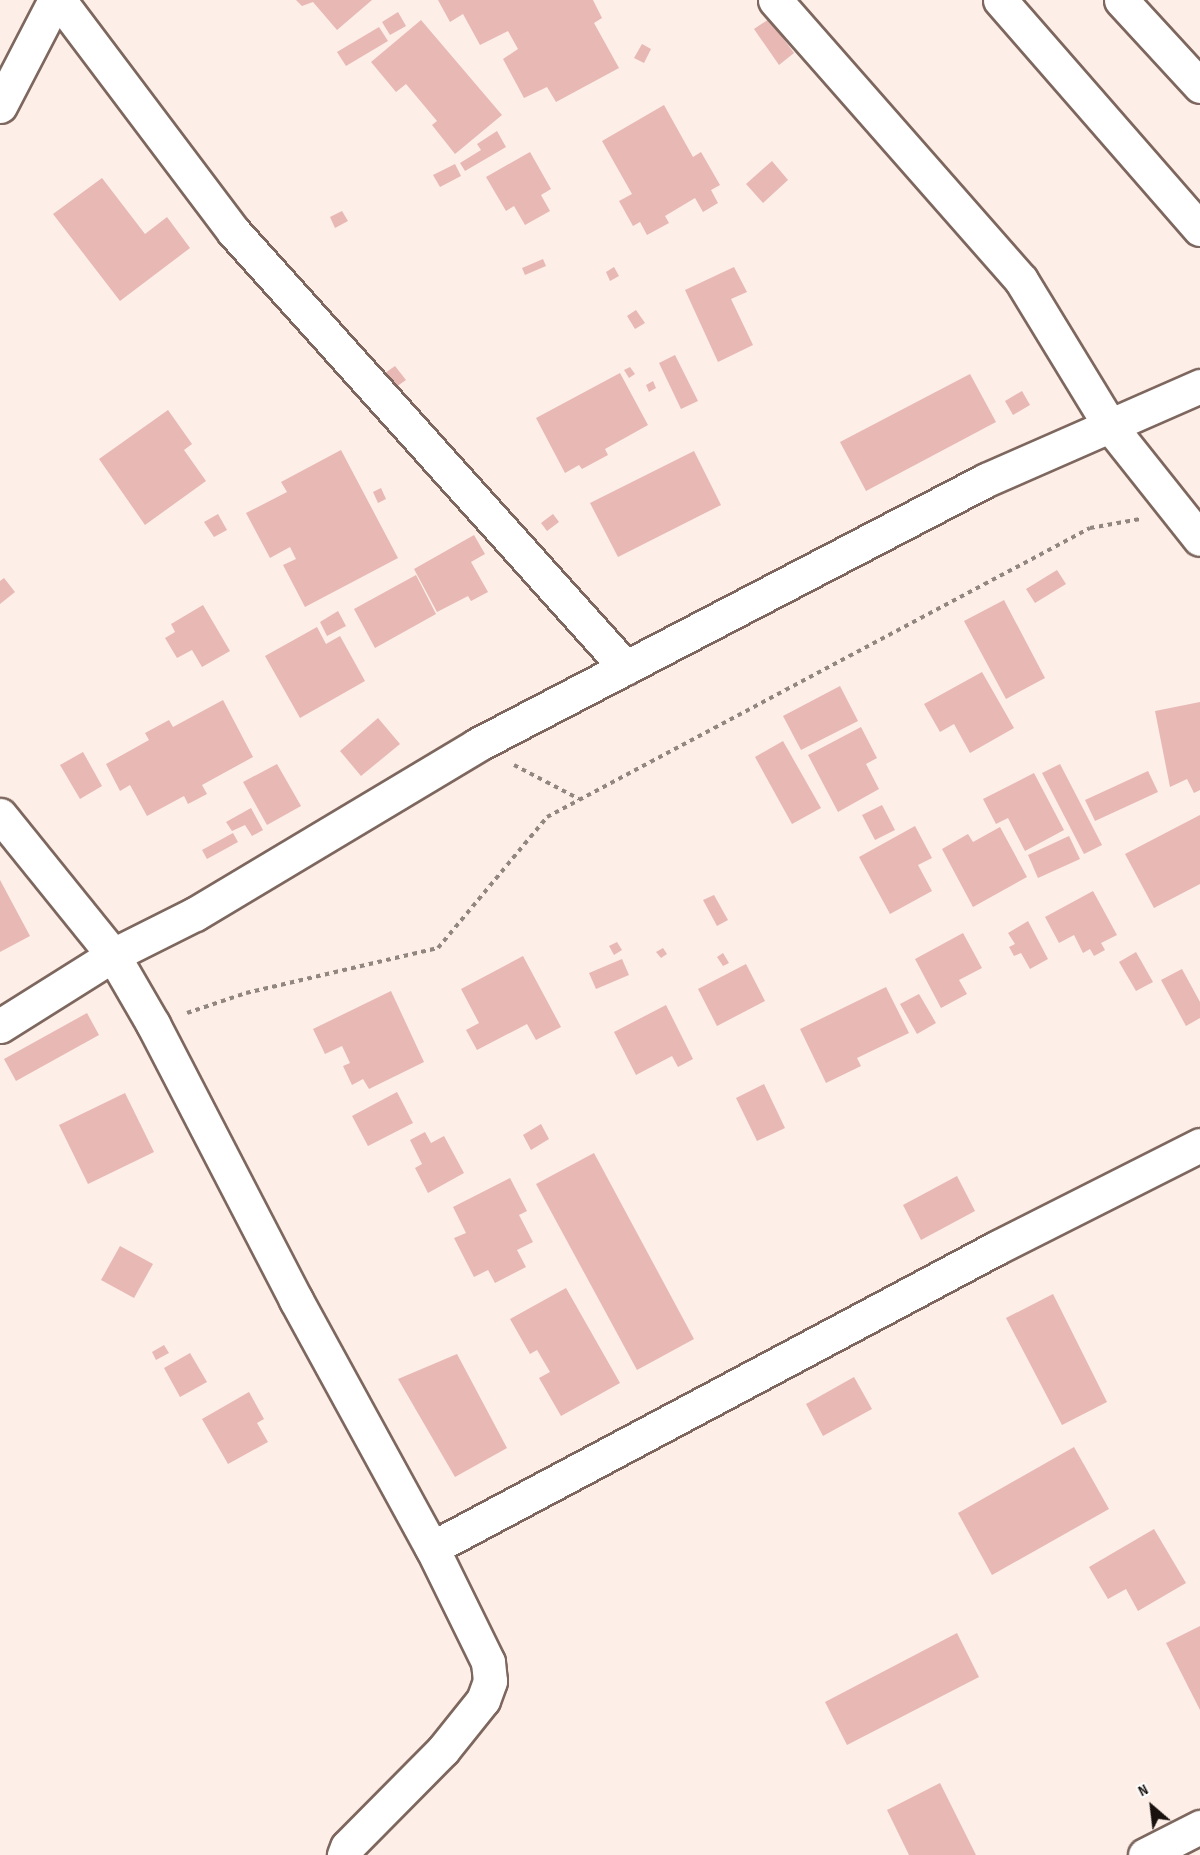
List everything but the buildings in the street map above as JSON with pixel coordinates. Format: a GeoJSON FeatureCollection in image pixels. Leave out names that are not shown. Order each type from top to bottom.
{"type":"FeatureCollection","features":[{"type":"Feature","properties":{"kind":"street"},"geometry":{"type":"LineString","coordinates":[[0,106],[55,0]]}},
{"type":"Feature","properties":{"kind":"street"},"geometry":{"type":"LineString","coordinates":[[59,0],[234,232],[626,668]]}},
{"type":"Feature","properties":{"kind":"street"},"geometry":{"type":"LineString","coordinates":[[775,0],[1021,279],[1110,426],[1200,539]]}},
{"type":"Feature","properties":{"kind":"street"},"geometry":{"type":"LineString","coordinates":[[1000,0],[1200,229]]}},
{"type":"Feature","properties":{"kind":"street"},"geometry":{"type":"LineString","coordinates":[[1121,0],[1200,86]]}},
{"type":"Feature","properties":{"kind":"street"},"geometry":{"type":"LineString","coordinates":[[0,1026],[113,956],[195,914],[477,745],[986,480],[1200,386]]}},
{"type":"Feature","properties":{"kind":"street"},"geometry":{"type":"LineString","coordinates":[[0,815],[113,956],[153,1024],[296,1300],[432,1548],[488,1662],[490,1681],[483,1700],[443,1750],[347,1847],[344,1855]]}},
{"type":"Feature","properties":{"kind":"street"},"geometry":{"type":"LineString","coordinates":[[432,1548],[998,1246],[1200,1145]]}},
{"type":"Feature","properties":{"kind":"street"},"geometry":{"type":"LineString","coordinates":[[1145,1855],[1200,1827]]}},
{"type":"Feature","properties":{"kind":"street"},"geometry":{"type":"LineString","coordinates":[[1191,1855],[1200,1836]]}},
{"type":"Feature","properties":{"kind":"path"},"geometry":{"type":"LineString","coordinates":[[153,1024],[246,993],[438,948],[547,817],[1090,528],[1177,512]]}},
{"type":"Feature","properties":{"kind":"path"},"geometry":{"type":"LineString","coordinates":[[477,745],[580,799]]}}]}
